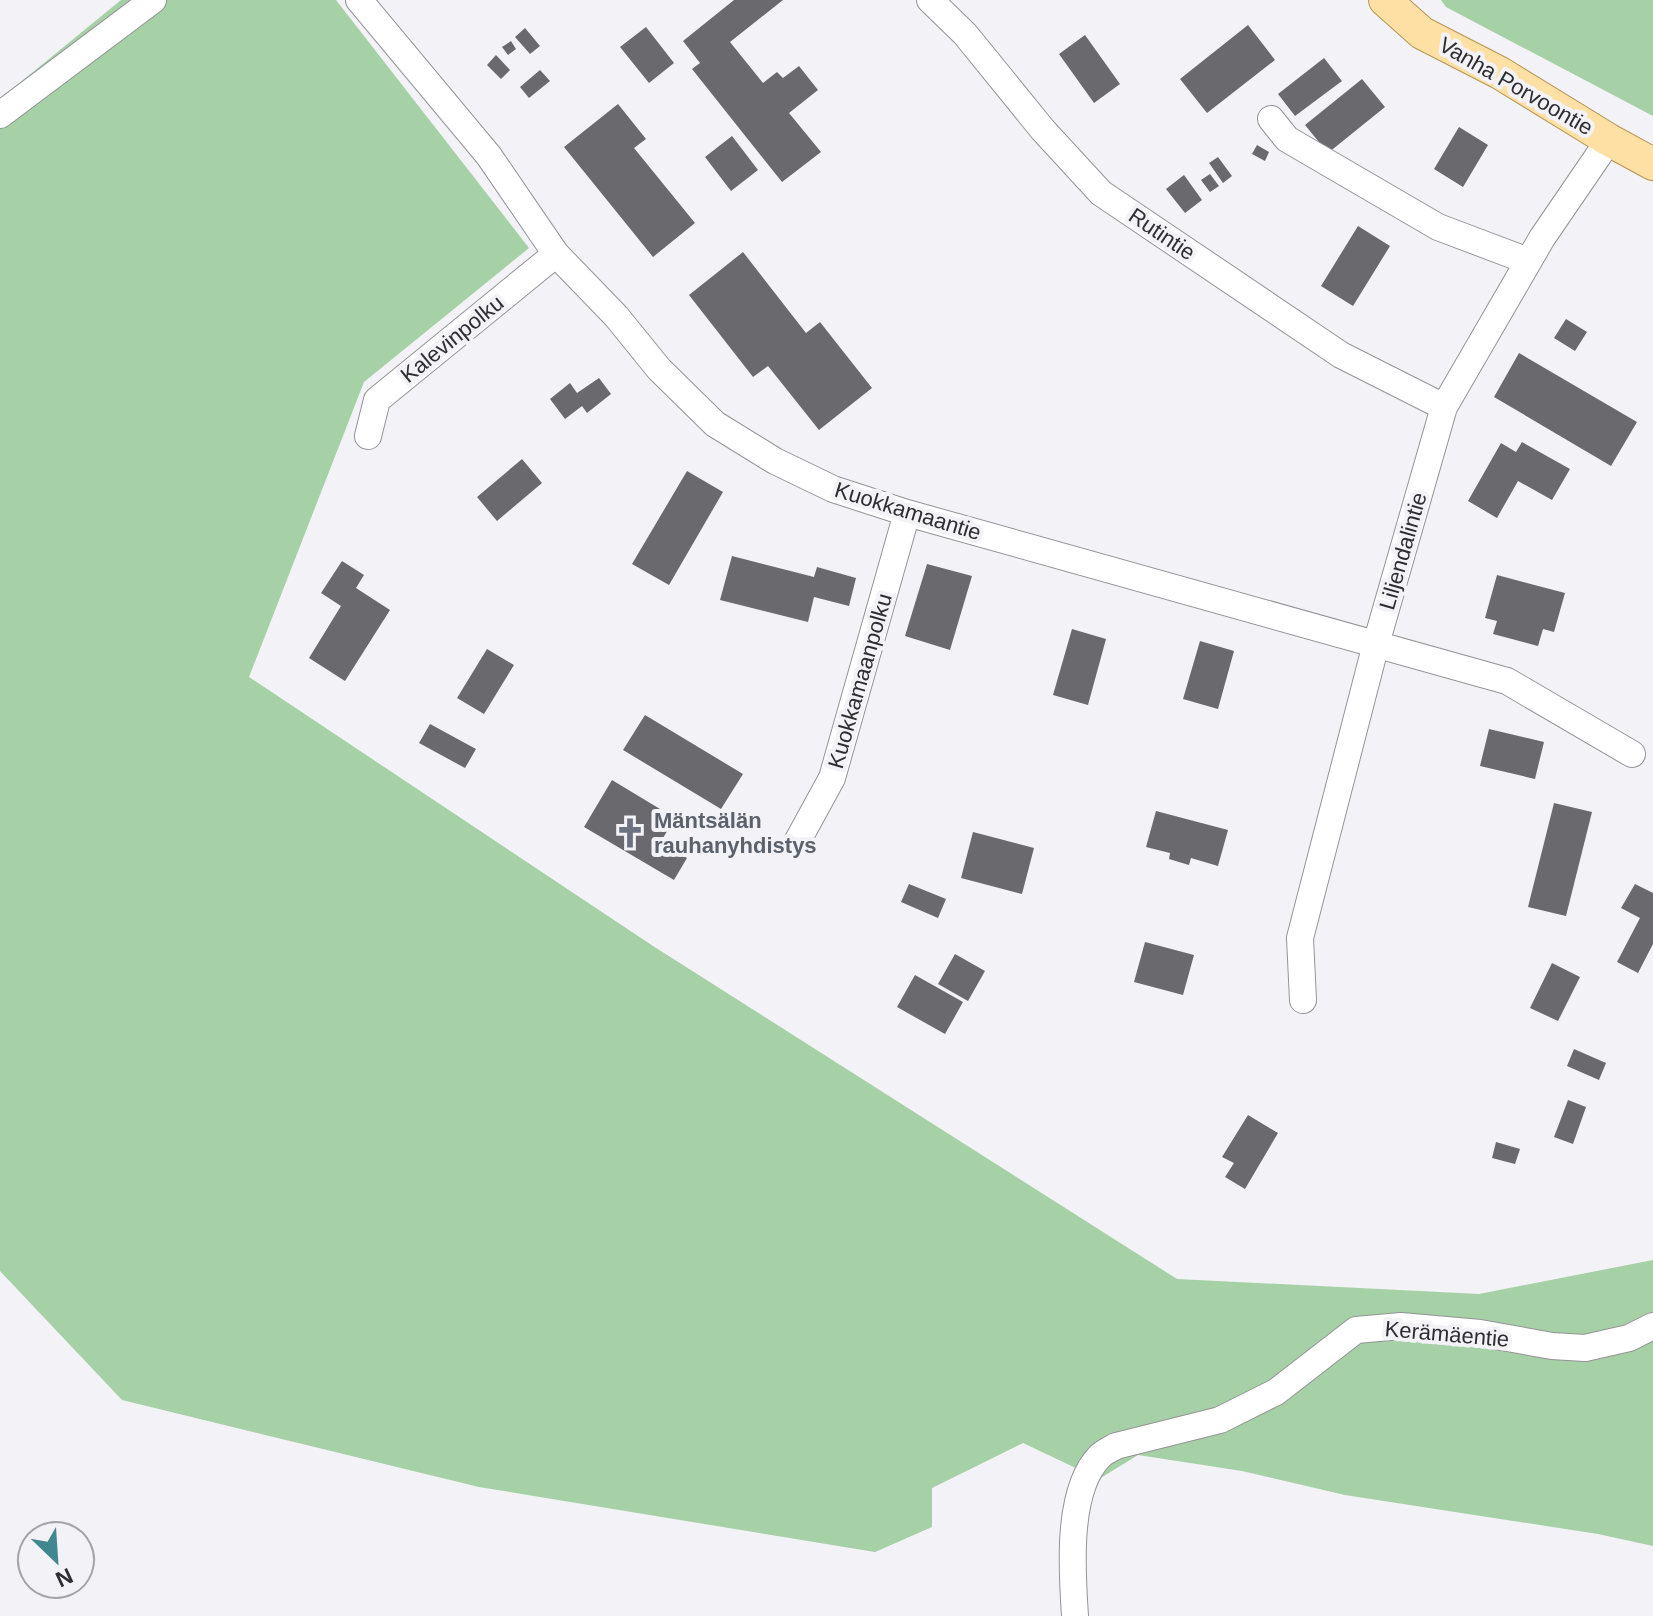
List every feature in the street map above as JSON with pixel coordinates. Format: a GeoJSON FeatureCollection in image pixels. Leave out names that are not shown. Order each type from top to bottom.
{"type":"FeatureCollection","features":[{"type":"Feature","properties":{"kind":"main road","name":"Vanha Porvoontie"},"geometry":{"type":"LineString","coordinates":[[1385,0],[1422,33],[1500,73],[1653,164]]}},
{"type":"Feature","properties":{"kind":"street"},"geometry":{"type":"LineString","coordinates":[[0,115],[153,0]]}},
{"type":"Feature","properties":{"kind":"street","name":"Kuokkamaantie"},"geometry":{"type":"LineString","coordinates":[[359,0],[489,156],[556,254],[616,316],[659,369],[715,424],[775,461],[833,489],[907,513],[1507,681],[1632,754]]}},
{"type":"Feature","properties":{"kind":"street","name":"Rutintie"},"geometry":{"type":"LineString","coordinates":[[930,0],[965,34],[1043,130],[1101,193],[1341,355],[1444,407]]}},
{"type":"Feature","properties":{"kind":"street"},"geometry":{"type":"LineString","coordinates":[[1271,119],[1287,139],[1438,227],[1528,261]]}},
{"type":"Feature","properties":{"kind":"street","name":"Liljendalintie"},"geometry":{"type":"LineString","coordinates":[[1303,1000],[1300,938],[1376,644],[1444,407],[1528,261],[1609,140]]}},
{"type":"Feature","properties":{"kind":"street","name":"Kalevinpolku"},"geometry":{"type":"LineString","coordinates":[[368,436],[377,400],[556,254]]}},
{"type":"Feature","properties":{"kind":"street","name":"Kuokkamaanpolku"},"geometry":{"type":"LineString","coordinates":[[797,842],[832,778],[907,513]]}},
{"type":"Feature","properties":{"kind":"street","name":"Kerämäentie"},"geometry":{"type":"LineString","coordinates":[[1075,1616],[1077,1501],[1091,1468],[1101,1455],[1116,1446],[1220,1420],[1276,1392],[1356,1330],[1401,1326],[1480,1333],[1552,1346],[1585,1348],[1629,1338],[1653,1326]]}},
{"type":"Feature","properties":{"kind":"green space"},"geometry":{"type":"Polygon","coordinates":[[[121,0],[336,0],[529,248],[364,382],[249,677],[653,946],[1177,1279],[1479,1294],[1653,1260],[1653,1546],[1598,1534],[1345,1495],[1242,1471],[1138,1455],[1099,1479],[1023,1443],[932,1488],[932,1527],[875,1552],[479,1487],[122,1400],[0,1271],[0,99],[121,0]]]}},
{"type":"Feature","properties":{"kind":"green space"},"geometry":{"type":"Polygon","coordinates":[[[1441,0],[1653,0],[1653,116],[1446,7],[1441,0]]]}},
{"type":"Feature","properties":{"kind":"building"},"geometry":{"type":"Polygon","coordinates":[[[734,0],[783,0],[730,42],[763,83],[777,72],[783,78],[799,66],[818,90],[789,113],[821,152],[782,182],[692,69],[700,63],[683,41],[734,0]]]}},
{"type":"Feature","properties":{"kind":"building"},"geometry":{"type":"Polygon","coordinates":[[[1248,25],[1275,60],[1207,113],[1180,79],[1248,25]]]}},
{"type":"Feature","properties":{"kind":"building"},"geometry":{"type":"Polygon","coordinates":[[[646,27],[674,63],[649,83],[620,47],[646,27]]]}},
{"type":"Feature","properties":{"kind":"building"},"geometry":{"type":"Polygon","coordinates":[[[525,28],[540,46],[530,54],[515,37],[525,28]]]}},
{"type":"Feature","properties":{"kind":"building"},"geometry":{"type":"Polygon","coordinates":[[[1085,35],[1120,84],[1094,103],[1059,54],[1085,35]]]}},
{"type":"Feature","properties":{"kind":"building"},"geometry":{"type":"Polygon","coordinates":[[[511,41],[516,49],[508,55],[502,47],[511,41]]]}},
{"type":"Feature","properties":{"kind":"building"},"geometry":{"type":"Polygon","coordinates":[[[496,55],[510,70],[501,79],[487,65],[496,55]]]}},
{"type":"Feature","properties":{"kind":"building"},"geometry":{"type":"Polygon","coordinates":[[[1324,58],[1342,81],[1295,116],[1278,94],[1324,58]]]}},
{"type":"Feature","properties":{"kind":"building"},"geometry":{"type":"Polygon","coordinates":[[[540,70],[550,81],[529,98],[520,87],[540,70]]]}},
{"type":"Feature","properties":{"kind":"building"},"geometry":{"type":"Polygon","coordinates":[[[1362,79],[1385,107],[1328,153],[1305,125],[1362,79]]]}},
{"type":"Feature","properties":{"kind":"building"},"geometry":{"type":"Polygon","coordinates":[[[618,104],[646,139],[634,148],[695,223],[653,257],[564,147],[618,104]]]}},
{"type":"Feature","properties":{"kind":"building"},"geometry":{"type":"Polygon","coordinates":[[[1459,127],[1488,145],[1463,187],[1434,169],[1459,127]]]}},
{"type":"Feature","properties":{"kind":"building"},"geometry":{"type":"Polygon","coordinates":[[[732,136],[758,170],[731,191],[705,157],[732,136]]]}},
{"type":"Feature","properties":{"kind":"building"},"geometry":{"type":"Polygon","coordinates":[[[1257,145],[1269,152],[1265,161],[1252,154],[1257,145]]]}},
{"type":"Feature","properties":{"kind":"building"},"geometry":{"type":"Polygon","coordinates":[[[1218,157],[1232,176],[1223,183],[1209,163],[1218,157]]]}},
{"type":"Feature","properties":{"kind":"building"},"geometry":{"type":"Polygon","coordinates":[[[1210,174],[1219,186],[1210,192],[1201,180],[1210,174]]]}},
{"type":"Feature","properties":{"kind":"building"},"geometry":{"type":"Polygon","coordinates":[[[1184,175],[1202,200],[1185,213],[1166,189],[1184,175]]]}},
{"type":"Feature","properties":{"kind":"building"},"geometry":{"type":"Polygon","coordinates":[[[1358,226],[1390,246],[1353,306],[1321,286],[1358,226]]]}},
{"type":"Feature","properties":{"kind":"building"},"geometry":{"type":"Polygon","coordinates":[[[743,252],[806,333],[820,322],[872,388],[819,430],[768,366],[753,377],[689,295],[743,252]]]}},
{"type":"Feature","properties":{"kind":"building"},"geometry":{"type":"Polygon","coordinates":[[[1566,319],[1587,332],[1575,351],[1554,338],[1566,319]]]}},
{"type":"Feature","properties":{"kind":"building"},"geometry":{"type":"Polygon","coordinates":[[[1519,353],[1637,422],[1611,466],[1494,397],[1519,353]]]}},
{"type":"Feature","properties":{"kind":"building"},"geometry":{"type":"Polygon","coordinates":[[[599,378],[611,394],[587,413],[582,406],[565,419],[550,399],[570,383],[577,393],[599,378]]]}},
{"type":"Feature","properties":{"kind":"building"},"geometry":{"type":"Polygon","coordinates":[[[1522,442],[1570,469],[1552,500],[1518,481],[1497,518],[1468,501],[1501,443],[1516,452],[1522,442]]]}},
{"type":"Feature","properties":{"kind":"building"},"geometry":{"type":"Polygon","coordinates":[[[522,459],[542,483],[497,521],[477,497],[522,459]]]}},
{"type":"Feature","properties":{"kind":"building"},"geometry":{"type":"Polygon","coordinates":[[[687,471],[723,492],[669,585],[632,564],[687,471]]]}},
{"type":"Feature","properties":{"kind":"building"},"geometry":{"type":"Polygon","coordinates":[[[732,556],[814,577],[817,567],[856,578],[849,606],[814,597],[808,622],[720,600],[732,556]]]}},
{"type":"Feature","properties":{"kind":"building"},"geometry":{"type":"Polygon","coordinates":[[[342,561],[364,575],[356,588],[390,610],[345,681],[309,658],[341,606],[321,593],[342,561]]]}},
{"type":"Feature","properties":{"kind":"building"},"geometry":{"type":"Polygon","coordinates":[[[927,564],[972,576],[950,650],[905,636],[927,564]]]}},
{"type":"Feature","properties":{"kind":"building"},"geometry":{"type":"Polygon","coordinates":[[[1497,575],[1565,593],[1554,632],[1543,629],[1538,646],[1493,634],[1497,621],[1485,618],[1497,575]]]}},
{"type":"Feature","properties":{"kind":"building"},"geometry":{"type":"Polygon","coordinates":[[[1072,629],[1106,639],[1088,705],[1053,695],[1072,629]]]}},
{"type":"Feature","properties":{"kind":"building"},"geometry":{"type":"Polygon","coordinates":[[[1200,641],[1234,651],[1218,709],[1183,699],[1200,641]]]}},
{"type":"Feature","properties":{"kind":"building"},"geometry":{"type":"Polygon","coordinates":[[[487,649],[514,665],[484,714],[457,698],[487,649]]]}},
{"type":"Feature","properties":{"kind":"building"},"geometry":{"type":"Polygon","coordinates":[[[645,715],[743,774],[721,809],[623,750],[645,715]]]}},
{"type":"Feature","properties":{"kind":"building"},"geometry":{"type":"Polygon","coordinates":[[[430,724],[476,749],[465,768],[419,743],[430,724]]]}},
{"type":"Feature","properties":{"kind":"building"},"geometry":{"type":"Polygon","coordinates":[[[1489,729],[1544,742],[1535,779],[1480,766],[1489,729]]]}},
{"type":"Feature","properties":{"kind":"building","name":"Mäntsälän rauhanyhdistys"},"geometry":{"type":"Polygon","coordinates":[[[612,780],[660,809],[654,819],[669,828],[663,838],[676,846],[673,850],[687,858],[674,880],[584,827],[612,780]]]}},
{"type":"Feature","properties":{"kind":"building"},"geometry":{"type":"Polygon","coordinates":[[[1554,803],[1592,812],[1566,916],[1528,907],[1554,803]]]}},
{"type":"Feature","properties":{"kind":"building"},"geometry":{"type":"Polygon","coordinates":[[[1156,811],[1228,830],[1218,866],[1191,858],[1189,865],[1169,859],[1170,853],[1146,847],[1156,811]]]}},
{"type":"Feature","properties":{"kind":"building"},"geometry":{"type":"Polygon","coordinates":[[[973,832],[1034,848],[1022,894],[961,878],[973,832]]]}},
{"type":"Feature","properties":{"kind":"building"},"geometry":{"type":"Polygon","coordinates":[[[909,884],[946,899],[938,918],[901,902],[909,884]]]}},
{"type":"Feature","properties":{"kind":"building"},"geometry":{"type":"Polygon","coordinates":[[[1635,884],[1653,893],[1653,944],[1638,973],[1617,962],[1640,918],[1621,908],[1635,884]]]}},
{"type":"Feature","properties":{"kind":"building"},"geometry":{"type":"Polygon","coordinates":[[[1145,942],[1194,955],[1183,995],[1134,982],[1145,942]]]}},
{"type":"Feature","properties":{"kind":"building"},"geometry":{"type":"Polygon","coordinates":[[[955,954],[985,971],[968,1001],[938,984],[955,954]]]}},
{"type":"Feature","properties":{"kind":"building"},"geometry":{"type":"Polygon","coordinates":[[[1552,963],[1580,977],[1558,1021],[1530,1008],[1552,963]]]}},
{"type":"Feature","properties":{"kind":"building"},"geometry":{"type":"Polygon","coordinates":[[[915,975],[963,1002],[945,1034],[897,1007],[915,975]]]}},
{"type":"Feature","properties":{"kind":"building"},"geometry":{"type":"Polygon","coordinates":[[[1574,1049],[1606,1063],[1599,1080],[1567,1066],[1574,1049]]]}},
{"type":"Feature","properties":{"kind":"building"},"geometry":{"type":"Polygon","coordinates":[[[1568,1100],[1586,1107],[1573,1144],[1554,1137],[1568,1100]]]}},
{"type":"Feature","properties":{"kind":"building"},"geometry":{"type":"Polygon","coordinates":[[[1248,1115],[1278,1133],[1245,1189],[1225,1177],[1234,1163],[1222,1157],[1248,1115]]]}},
{"type":"Feature","properties":{"kind":"building"},"geometry":{"type":"Polygon","coordinates":[[[1496,1142],[1520,1149],[1515,1164],[1492,1158],[1496,1142]]]}},
{"type":"Feature","properties":{"kind":"place","name":"Mäntsälän rauhanyhdistys"},"geometry":{"type":"Point","coordinates":[630,833]}}]}
